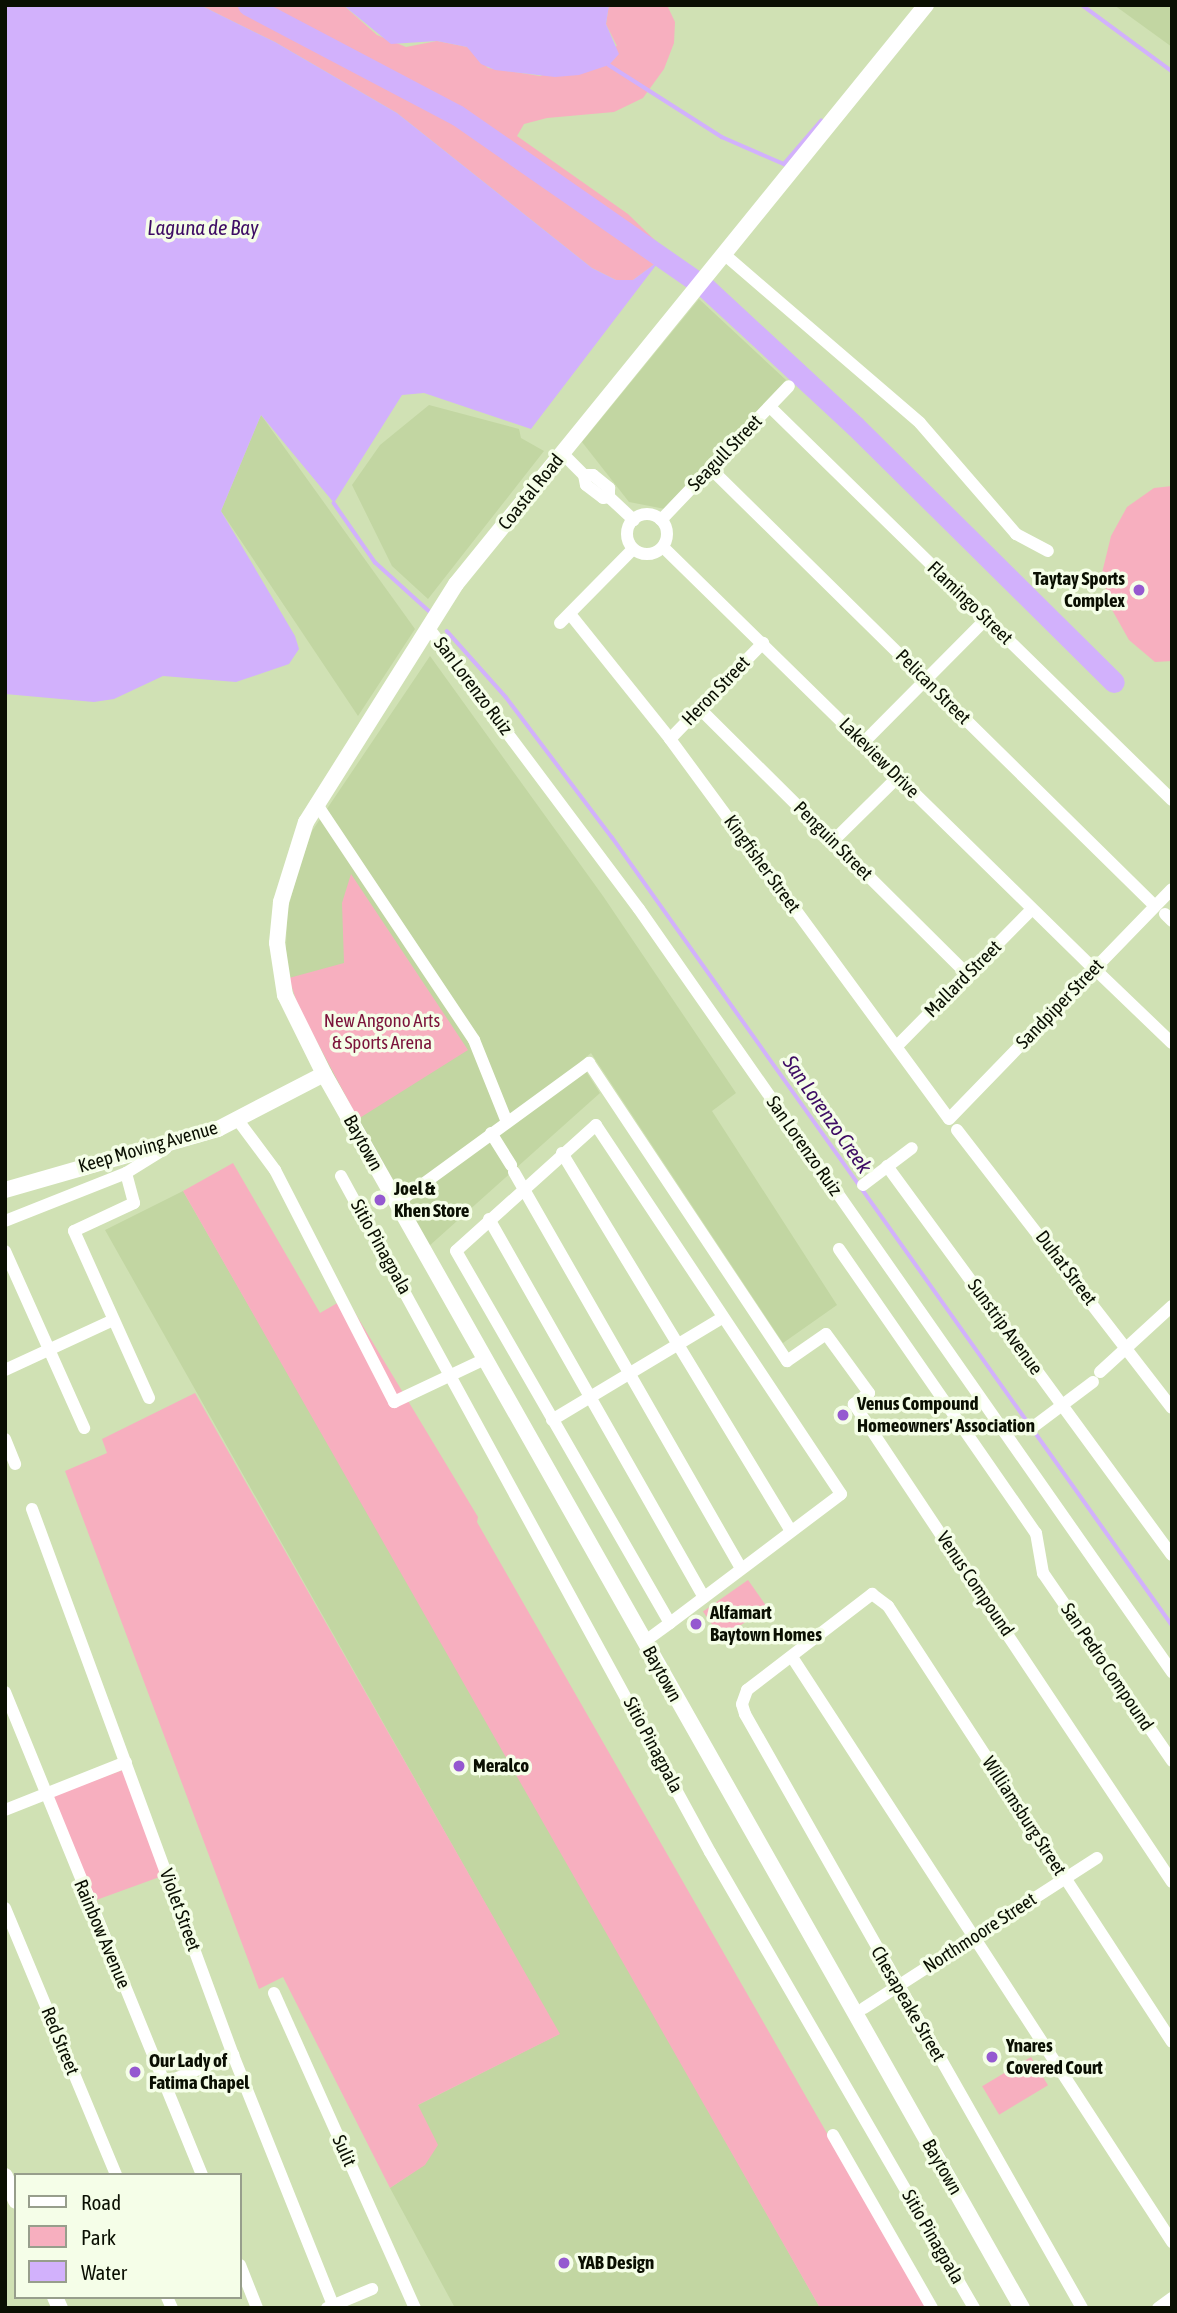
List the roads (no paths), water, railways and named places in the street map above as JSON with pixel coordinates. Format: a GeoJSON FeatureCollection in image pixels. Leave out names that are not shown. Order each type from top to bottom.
{"type":"FeatureCollection","features":[{"type":"Feature","properties":{"kind":"main road","name":"Coastal Road"},"geometry":{"type":"LineString","coordinates":[[305,1039],[285,995],[277,943],[290,861],[316,803],[456,584],[926,5]]}},
{"type":"Feature","properties":{"kind":"main road","name":"Baytown"},"geometry":{"type":"LineString","coordinates":[[305,1039],[1022,2308]]}},
{"type":"Feature","properties":{"kind":"main road","name":"Keep Moving Avenue"},"geometry":{"type":"LineString","coordinates":[[5,1190],[120,1154],[175,1142],[237,1119],[324,1074]]}},
{"type":"Feature","properties":{"kind":"main road"},"geometry":{"type":"LineString","coordinates":[[5,2176],[14,2196]]}},
{"type":"Feature","properties":{"kind":"street"},"geometry":{"type":"LineString","coordinates":[[724,255],[920,423],[1016,534],[1048,551]]}},
{"type":"Feature","properties":{"kind":"street","name":"Seagull Street"},"geometry":{"type":"LineString","coordinates":[[661,520],[789,386]]}},
{"type":"Feature","properties":{"kind":"street","name":"Flamingo Street"},"geometry":{"type":"LineString","coordinates":[[769,407],[1172,800]]}},
{"type":"Feature","properties":{"kind":"street"},"geometry":{"type":"LineString","coordinates":[[562,453],[584,475],[586,485],[603,498],[609,497],[634,520]]}},
{"type":"Feature","properties":{"kind":"street","name":"Pelican Street"},"geometry":{"type":"LineString","coordinates":[[710,468],[1164,914]]}},
{"type":"Feature","properties":{"kind":"street"},"geometry":{"type":"LineString","coordinates":[[647,514],[661,520],[667,531],[663,547],[646,555],[633,549],[627,532],[634,520],[647,514]]}},
{"type":"Feature","properties":{"kind":"street","name":"Lakeview Drive"},"geometry":{"type":"LineString","coordinates":[[663,547],[763,643],[1030,911],[1172,1043]]}},
{"type":"Feature","properties":{"kind":"street"},"geometry":{"type":"LineString","coordinates":[[560,623],[633,549]]}},
{"type":"Feature","properties":{"kind":"street","name":"Kingfisher Street"},"geometry":{"type":"LineString","coordinates":[[570,614],[670,739],[949,1119]]}},
{"type":"Feature","properties":{"kind":"street"},"geometry":{"type":"LineString","coordinates":[[863,743],[986,619]]}},
{"type":"Feature","properties":{"kind":"street","name":"San Lorenzo Ruiz"},"geometry":{"type":"LineString","coordinates":[[428,626],[639,909],[1172,1672]]}},
{"type":"Feature","properties":{"kind":"street","name":"Heron Street"},"geometry":{"type":"LineString","coordinates":[[670,739],[763,643]]}},
{"type":"Feature","properties":{"kind":"street","name":"Penguin Street"},"geometry":{"type":"LineString","coordinates":[[699,708],[967,974]]}},
{"type":"Feature","properties":{"kind":"street"},"geometry":{"type":"LineString","coordinates":[[833,841],[898,777]]}},
{"type":"Feature","properties":{"kind":"street"},"geometry":{"type":"LineString","coordinates":[[316,803],[474,1040],[507,1122],[397,1203]]}},
{"type":"Feature","properties":{"kind":"street","name":"Sandpiper Street"},"geometry":{"type":"LineString","coordinates":[[949,1119],[1097,972],[1164,914],[1172,889]]}},
{"type":"Feature","properties":{"kind":"street","name":"Mallard Street"},"geometry":{"type":"LineString","coordinates":[[897,1046],[1030,911]]}},
{"type":"Feature","properties":{"kind":"street","name":"Venus Compound"},"geometry":{"type":"LineString","coordinates":[[507,1122],[589,1063],[787,1361],[826,1334],[869,1393],[854,1404],[1172,1882]]}},
{"type":"Feature","properties":{"kind":"street"},"geometry":{"type":"LineString","coordinates":[[237,1119],[275,1170],[394,1402],[485,1359]]}},
{"type":"Feature","properties":{"kind":"street"},"geometry":{"type":"LineString","coordinates":[[644,1642],[670,1623],[791,1531],[841,1494],[596,1125],[456,1251],[670,1623]]}},
{"type":"Feature","properties":{"kind":"street","name":"Duhat Street"},"geometry":{"type":"LineString","coordinates":[[957,1130],[1172,1408]]}},
{"type":"Feature","properties":{"kind":"street"},"geometry":{"type":"LineString","coordinates":[[491,1133],[741,1569]]}},
{"type":"Feature","properties":{"kind":"street"},"geometry":{"type":"LineString","coordinates":[[5,1221],[126,1172],[175,1142]]}},
{"type":"Feature","properties":{"kind":"street"},"geometry":{"type":"LineString","coordinates":[[863,1185],[912,1148]]}},
{"type":"Feature","properties":{"kind":"street"},"geometry":{"type":"LineString","coordinates":[[562,1153],[791,1531]]}},
{"type":"Feature","properties":{"kind":"street","name":"Sunstrip Avenue"},"geometry":{"type":"LineString","coordinates":[[887,1166],[1172,1555]]}},
{"type":"Feature","properties":{"kind":"street"},"geometry":{"type":"LineString","coordinates":[[126,1172],[134,1203],[74,1231],[149,1398]]}},
{"type":"Feature","properties":{"kind":"street","name":"Sitio Pinagpala"},"geometry":{"type":"LineString","coordinates":[[341,1176],[453,1376],[710,1852],[974,2308]]}},
{"type":"Feature","properties":{"kind":"street"},"geometry":{"type":"LineString","coordinates":[[489,1219],[704,1597]]}},
{"type":"Feature","properties":{"kind":"street","name":"San Pedro Compound"},"geometry":{"type":"LineString","coordinates":[[839,1249],[1036,1533],[1043,1573],[1172,1761]]}},
{"type":"Feature","properties":{"kind":"street"},"geometry":{"type":"LineString","coordinates":[[5,1251],[84,1428]]}},
{"type":"Feature","properties":{"kind":"street"},"geometry":{"type":"LineString","coordinates":[[1033,1427],[1097,1377],[1172,1306]]}},
{"type":"Feature","properties":{"kind":"street"},"geometry":{"type":"LineString","coordinates":[[552,1420],[722,1318]]}},
{"type":"Feature","properties":{"kind":"street"},"geometry":{"type":"LineString","coordinates":[[5,1370],[113,1320]]}},
{"type":"Feature","properties":{"kind":"street"},"geometry":{"type":"LineString","coordinates":[[5,1439],[15,1464]]}},
{"type":"Feature","properties":{"kind":"street","name":"Violet Street"},"geometry":{"type":"LineString","coordinates":[[32,1509],[233,2055],[331,2307]]}},
{"type":"Feature","properties":{"kind":"street","name":"Williamsburg Street"},"geometry":{"type":"LineString","coordinates":[[792,1657],[872,1594],[888,1606],[1172,2042]]}},
{"type":"Feature","properties":{"kind":"street"},"geometry":{"type":"LineString","coordinates":[[792,1657],[972,1938],[1172,2242]]}},
{"type":"Feature","properties":{"kind":"street","name":"Chesapeake Street"},"geometry":{"type":"LineString","coordinates":[[792,1657],[744,1697],[745,1714],[1082,2308]]}},
{"type":"Feature","properties":{"kind":"street","name":"Rainbow Avenue"},"geometry":{"type":"LineString","coordinates":[[5,1692],[44,1794],[201,2173]]}},
{"type":"Feature","properties":{"kind":"street"},"geometry":{"type":"LineString","coordinates":[[5,1810],[126,1762]]}},
{"type":"Feature","properties":{"kind":"street","name":"Northmoore Street"},"geometry":{"type":"LineString","coordinates":[[864,2008],[1097,1858]]}},
{"type":"Feature","properties":{"kind":"street","name":"Red Street"},"geometry":{"type":"LineString","coordinates":[[5,1908],[115,2173]]}},
{"type":"Feature","properties":{"kind":"street","name":"Sulit"},"geometry":{"type":"LineString","coordinates":[[274,1993],[415,2308]]}},
{"type":"Feature","properties":{"kind":"street"},"geometry":{"type":"LineString","coordinates":[[165,2083],[233,2055]]}},
{"type":"Feature","properties":{"kind":"street"},"geometry":{"type":"LineString","coordinates":[[833,2136],[932,2308]]}},
{"type":"Feature","properties":{"kind":"street"},"geometry":{"type":"LineString","coordinates":[[242,2270],[257,2308]]}},
{"type":"Feature","properties":{"kind":"street"},"geometry":{"type":"LineString","coordinates":[[331,2307],[372,2289]]}},
{"type":"Feature","properties":{"kind":"street"},"geometry":{"type":"LineString","coordinates":[[1158,2308],[1172,2298]]}},
{"type":"Feature","properties":{"kind":"water","name":"Laguna de Bay"},"geometry":{"type":"Polygon","coordinates":[[[5,5],[200,5],[275,42],[397,113],[592,268],[616,280],[633,280],[660,260],[531,429],[424,393],[402,395],[334,503],[261,415],[221,511],[295,636],[299,649],[289,664],[236,682],[163,676],[114,699],[94,702],[5,694],[5,5]]]}},
{"type":"Feature","properties":{"kind":"water"},"geometry":{"type":"Polygon","coordinates":[[[343,5],[609,5],[606,24],[619,54],[609,65],[579,75],[555,77],[495,70],[481,64],[467,47],[437,41],[391,44],[343,5]]]}},
{"type":"Feature","properties":{"kind":"waterway"},"geometry":{"type":"LineString","coordinates":[[248,5],[457,115],[706,288],[855,426],[1114,682]]}},
{"type":"Feature","properties":{"kind":"waterway"},"geometry":{"type":"LineString","coordinates":[[1082,5],[1172,71]]}},
{"type":"Feature","properties":{"kind":"waterway"},"geometry":{"type":"LineString","coordinates":[[609,65],[722,137],[786,165]]}},
{"type":"Feature","properties":{"kind":"waterway"},"geometry":{"type":"LineString","coordinates":[[784,164],[821,121]]}},
{"type":"Feature","properties":{"kind":"waterway","name":"San Lorenzo Creek"},"geometry":{"type":"LineString","coordinates":[[334,503],[375,562],[429,611]]}},
{"type":"Feature","properties":{"kind":"waterway","name":"San Lorenzo Creek"},"geometry":{"type":"LineString","coordinates":[[447,631],[506,697],[612,837],[1172,1625]]}},
{"type":"Feature","properties":{"kind":"place","name":"Taytay Sports Complex"},"geometry":{"type":"Point","coordinates":[1139,590]}},
{"type":"Feature","properties":{"kind":"place","name":"Joel & Khen Store"},"geometry":{"type":"Point","coordinates":[380,1200]}},
{"type":"Feature","properties":{"kind":"place","name":"Venus Compound Homeowners' Association"},"geometry":{"type":"Point","coordinates":[843,1415]}},
{"type":"Feature","properties":{"kind":"place","name":"Alfamart Baytown Homes"},"geometry":{"type":"Point","coordinates":[696,1624]}},
{"type":"Feature","properties":{"kind":"place","name":"Meralco"},"geometry":{"type":"Point","coordinates":[459,1766]}},
{"type":"Feature","properties":{"kind":"place","name":"Ynares Covered Court"},"geometry":{"type":"Point","coordinates":[992,2057]}},
{"type":"Feature","properties":{"kind":"place","name":"Our Lady of Fatima Chapel"},"geometry":{"type":"Point","coordinates":[135,2072]}},
{"type":"Feature","properties":{"kind":"place","name":"YAB Design"},"geometry":{"type":"Point","coordinates":[564,2263]}},
{"type":"Feature","properties":{"kind":"park label","name":"New Angono Arts & Sports Arena"},"geometry":{"type":"Point","coordinates":[382,1032]}}]}
